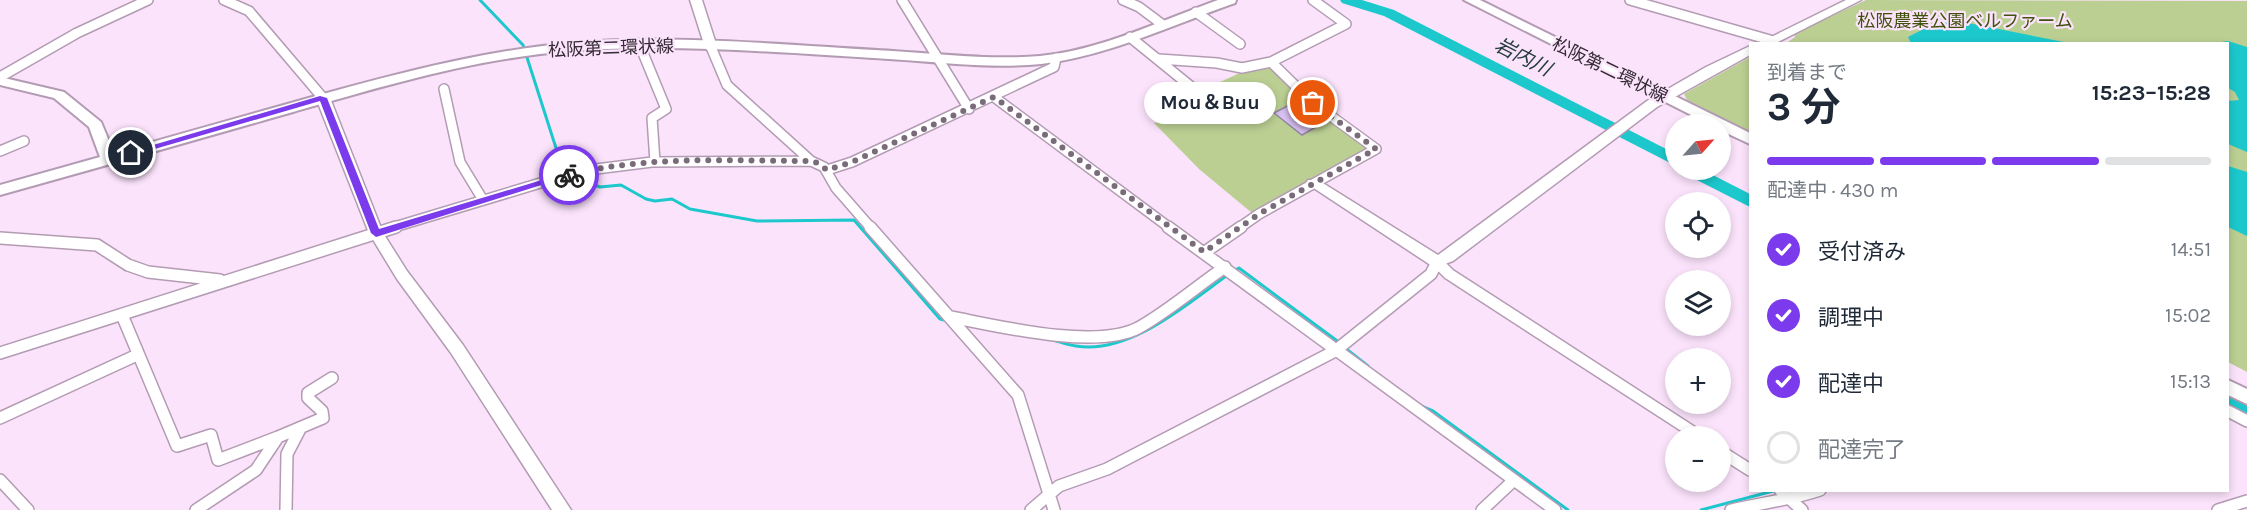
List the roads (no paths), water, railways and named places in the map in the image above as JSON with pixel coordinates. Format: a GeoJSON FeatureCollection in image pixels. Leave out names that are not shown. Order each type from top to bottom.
{"type":"FeatureCollection","features":[{"type":"Feature","properties":{"kind":"main road","name":"松阪第二環状線"},"geometry":{"type":"LineString","coordinates":[[0,190],[432,69],[527,52],[592,45],[647,44],[772,48],[1000,62],[1056,58],[1130,37],[1230,0]]}},
{"type":"Feature","properties":{"kind":"main road","name":"松阪第二環状線"},"geometry":{"type":"LineString","coordinates":[[1455,0],[1749,139]]}},
{"type":"Feature","properties":{"kind":"main road","name":"松阪第二環状線"},"geometry":{"type":"LineString","coordinates":[[1470,0],[1687,114]]}},
{"type":"Feature","properties":{"kind":"main road"},"geometry":{"type":"LineString","coordinates":[[0,79],[59,95],[96,125],[109,160]]}},
{"type":"Feature","properties":{"kind":"main road"},"geometry":{"type":"LineString","coordinates":[[1731,138],[1749,147]]}},
{"type":"Feature","properties":{"kind":"main road"},"geometry":{"type":"LineString","coordinates":[[2229,376],[2247,385]]}},
{"type":"Feature","properties":{"kind":"main road"},"geometry":{"type":"LineString","coordinates":[[2229,388],[2247,397]]}},
{"type":"Feature","properties":{"kind":"street"},"geometry":{"type":"LineString","coordinates":[[0,79],[77,33],[148,0]]}},
{"type":"Feature","properties":{"kind":"street"},"geometry":{"type":"LineString","coordinates":[[224,0],[249,10],[323,98],[376,233],[402,275],[457,349],[562,510]]}},
{"type":"Feature","properties":{"kind":"street"},"geometry":{"type":"LineString","coordinates":[[696,0],[711,47],[727,85],[811,161]]}},
{"type":"Feature","properties":{"kind":"street"},"geometry":{"type":"LineString","coordinates":[[902,0],[969,109]]}},
{"type":"Feature","properties":{"kind":"street"},"geometry":{"type":"LineString","coordinates":[[1124,0],[1139,6],[1163,25]]}},
{"type":"Feature","properties":{"kind":"street"},"geometry":{"type":"LineString","coordinates":[[1159,59],[1217,63],[1242,68],[1271,63],[1346,24],[1313,0]]}},
{"type":"Feature","properties":{"kind":"street"},"geometry":{"type":"LineString","coordinates":[[1630,0],[1767,42],[1855,0]]}},
{"type":"Feature","properties":{"kind":"street"},"geometry":{"type":"LineString","coordinates":[[1196,12],[1240,44]]}},
{"type":"Feature","properties":{"kind":"street"},"geometry":{"type":"LineString","coordinates":[[1130,37],[1210,102]]}},
{"type":"Feature","properties":{"kind":"street"},"geometry":{"type":"LineString","coordinates":[[647,44],[643,53],[666,108],[652,118],[655,162]]}},
{"type":"Feature","properties":{"kind":"street"},"geometry":{"type":"LineString","coordinates":[[1031,510],[1059,486],[1107,469],[1340,347],[1431,274],[1437,262],[1456,251],[1617,130],[1661,99],[1749,51]]}},
{"type":"Feature","properties":{"kind":"street"},"geometry":{"type":"LineString","coordinates":[[827,170],[852,162],[994,97],[1054,67],[1056,58]]}},
{"type":"Feature","properties":{"kind":"street"},"geometry":{"type":"LineString","coordinates":[[1204,252],[1259,214],[1376,149],[1313,103],[1271,63]]}},
{"type":"Feature","properties":{"kind":"street"},"geometry":{"type":"LineString","coordinates":[[444,88],[460,162],[483,200]]}},
{"type":"Feature","properties":{"kind":"street"},"geometry":{"type":"LineString","coordinates":[[994,97],[1230,271],[1340,347],[1555,510]]}},
{"type":"Feature","properties":{"kind":"street"},"geometry":{"type":"LineString","coordinates":[[0,151],[24,141]]}},
{"type":"Feature","properties":{"kind":"street"},"geometry":{"type":"LineString","coordinates":[[0,353],[376,233],[596,169],[655,162],[811,161],[827,170],[837,188],[1018,395],[1054,510]]}},
{"type":"Feature","properties":{"kind":"street"},"geometry":{"type":"LineString","coordinates":[[1313,183],[1437,262],[1449,274],[1684,426]]}},
{"type":"Feature","properties":{"kind":"street"},"geometry":{"type":"LineString","coordinates":[[0,238],[97,245],[128,265],[148,272],[226,280]]}},
{"type":"Feature","properties":{"kind":"street"},"geometry":{"type":"LineString","coordinates":[[953,321],[1087,337],[1111,337],[1137,328],[1230,271]]}},
{"type":"Feature","properties":{"kind":"street"},"geometry":{"type":"LineString","coordinates":[[122,315],[177,446],[211,435],[218,460],[323,418],[322,411],[308,398],[308,393],[332,378]]}},
{"type":"Feature","properties":{"kind":"street"},"geometry":{"type":"LineString","coordinates":[[0,418],[137,355]]}},
{"type":"Feature","properties":{"kind":"street"},"geometry":{"type":"LineString","coordinates":[[2229,412],[2247,421]]}},
{"type":"Feature","properties":{"kind":"street"},"geometry":{"type":"LineString","coordinates":[[286,510],[287,454],[300,429]]}},
{"type":"Feature","properties":{"kind":"street"},"geometry":{"type":"LineString","coordinates":[[196,510],[256,470],[278,437]]}},
{"type":"Feature","properties":{"kind":"street"},"geometry":{"type":"LineString","coordinates":[[1731,458],[1749,469]]}},
{"type":"Feature","properties":{"kind":"street"},"geometry":{"type":"LineString","coordinates":[[0,480],[28,510]]}},
{"type":"Feature","properties":{"kind":"street"},"geometry":{"type":"LineString","coordinates":[[1482,510],[1514,480]]}},
{"type":"Feature","properties":{"kind":"street"},"geometry":{"type":"LineString","coordinates":[[1731,510],[1785,495],[1806,492]]}},
{"type":"Feature","properties":{"kind":"street"},"geometry":{"type":"LineString","coordinates":[[1785,495],[1802,510]]}},
{"type":"Feature","properties":{"kind":"street"},"geometry":{"type":"LineString","coordinates":[[2217,510],[2247,501]]}},
{"type":"Feature","properties":{"kind":"waterway"},"geometry":{"type":"LineString","coordinates":[[480,0],[523,45],[564,173]]}},
{"type":"Feature","properties":{"kind":"waterway","name":"岩内川"},"geometry":{"type":"LineString","coordinates":[[1347,0],[1389,13],[1665,155]]}},
{"type":"Feature","properties":{"kind":"waterway"},"geometry":{"type":"LineString","coordinates":[[575,178],[600,187],[621,185],[646,199],[655,201],[672,199],[690,209],[757,221],[854,220],[940,319],[949,321]]}},
{"type":"Feature","properties":{"kind":"waterway","name":"岩内川"},"geometry":{"type":"LineString","coordinates":[[1710,180],[1749,200]]}},
{"type":"Feature","properties":{"kind":"waterway"},"geometry":{"type":"LineString","coordinates":[[1235,270],[1239,268],[1340,343]]}},
{"type":"Feature","properties":{"kind":"waterway"},"geometry":{"type":"LineString","coordinates":[[1053,340],[1076,346],[1096,347],[1117,343],[1137,335],[1177,312],[1229,274]]}},
{"type":"Feature","properties":{"kind":"waterway"},"geometry":{"type":"LineString","coordinates":[[1345,348],[1368,366]]}},
{"type":"Feature","properties":{"kind":"waterway","name":"岩内川"},"geometry":{"type":"LineString","coordinates":[[2229,403],[2247,412]]}},
{"type":"Feature","properties":{"kind":"waterway"},"geometry":{"type":"LineString","coordinates":[[1421,406],[1433,411],[1568,510]]}},
{"type":"Feature","properties":{"kind":"waterway"},"geometry":{"type":"LineString","coordinates":[[1701,510],[1769,492]]}},
{"type":"Feature","properties":{"kind":"place","name":"Mou＆Buu"},"geometry":{"type":"Point","coordinates":[1313,103]}},
{"type":"Feature","properties":{"kind":"park label","name":"松阪農業公園ベルファーム"},"geometry":{"type":"Point","coordinates":[1965,21]}}]}
